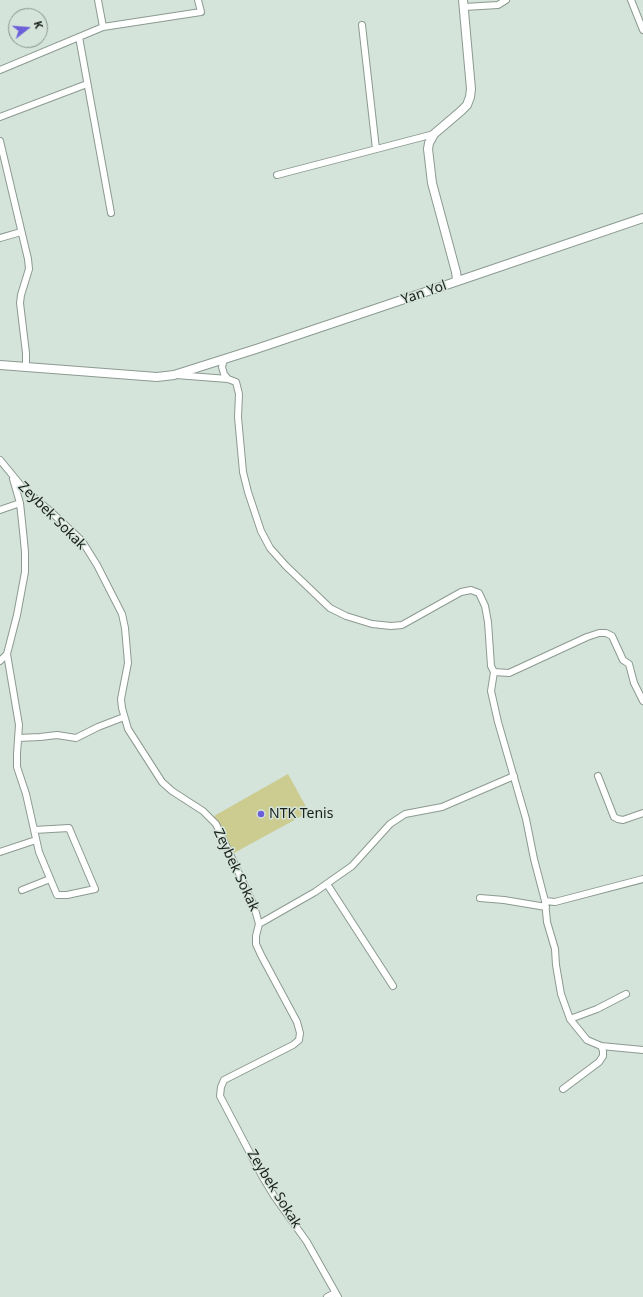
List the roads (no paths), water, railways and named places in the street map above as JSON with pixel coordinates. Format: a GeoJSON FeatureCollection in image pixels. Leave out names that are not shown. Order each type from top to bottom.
{"type":"FeatureCollection","features":[{"type":"Feature","properties":{"kind":"street"},"geometry":{"type":"LineString","coordinates":[[98,0],[103,27]]}},
{"type":"Feature","properties":{"kind":"street"},"geometry":{"type":"LineString","coordinates":[[0,70],[103,27],[201,12],[198,0]]}},
{"type":"Feature","properties":{"kind":"street"},"geometry":{"type":"LineString","coordinates":[[276,175],[434,134],[461,111],[467,104],[470,97],[471,88],[464,4],[498,5],[506,0]]}},
{"type":"Feature","properties":{"kind":"street"},"geometry":{"type":"LineString","coordinates":[[631,0],[643,30]]}},
{"type":"Feature","properties":{"kind":"street"},"geometry":{"type":"LineString","coordinates":[[362,25],[376,149]]}},
{"type":"Feature","properties":{"kind":"street"},"geometry":{"type":"LineString","coordinates":[[79,37],[111,213]]}},
{"type":"Feature","properties":{"kind":"street"},"geometry":{"type":"LineString","coordinates":[[0,117],[87,84]]}},
{"type":"Feature","properties":{"kind":"street","name":"Yan Yol"},"geometry":{"type":"LineString","coordinates":[[0,365],[157,377],[174,375],[455,282],[457,278],[456,272],[432,183],[428,149],[429,143],[434,134]]}},
{"type":"Feature","properties":{"kind":"street"},"geometry":{"type":"LineString","coordinates":[[0,141],[28,259],[29,269],[20,303],[26,353],[26,367]]}},
{"type":"Feature","properties":{"kind":"street"},"geometry":{"type":"LineString","coordinates":[[455,282],[643,218]]}},
{"type":"Feature","properties":{"kind":"street"},"geometry":{"type":"LineString","coordinates":[[0,238],[21,232]]}},
{"type":"Feature","properties":{"kind":"street"},"geometry":{"type":"LineString","coordinates":[[224,359],[222,367],[224,374],[228,379]]}},
{"type":"Feature","properties":{"kind":"street"},"geometry":{"type":"LineString","coordinates":[[174,375],[228,379],[236,382],[240,394],[238,417],[243,472],[261,531],[270,548],[286,566],[330,608],[346,616],[372,624],[391,626],[402,625],[461,592],[471,590],[479,593],[485,606],[488,622],[491,666],[494,672],[491,691],[498,722],[526,819],[534,859],[546,904],[547,922],[555,949],[556,965],[562,994],[570,1019],[587,1040],[601,1046],[643,1050]]}},
{"type":"Feature","properties":{"kind":"street","name":"Zeybek Sokak"},"geometry":{"type":"LineString","coordinates":[[0,460],[23,488],[82,541],[97,565],[122,614],[128,663],[121,699],[128,729],[162,782],[172,791],[203,811],[216,824],[254,906],[259,924],[256,936],[258,950],[297,1022],[300,1033],[299,1040],[293,1046],[224,1080],[221,1086],[220,1096],[262,1176],[274,1196],[307,1242],[337,1295]]}},
{"type":"Feature","properties":{"kind":"street"},"geometry":{"type":"LineString","coordinates":[[13,477],[20,503],[26,552],[25,572],[7,654],[19,725],[17,767],[26,794],[36,840],[39,852],[57,895],[67,895],[95,889],[69,828],[34,830]]}},
{"type":"Feature","properties":{"kind":"street"},"geometry":{"type":"LineString","coordinates":[[0,510],[20,503]]}},
{"type":"Feature","properties":{"kind":"street"},"geometry":{"type":"LineString","coordinates":[[494,672],[509,673],[587,637],[600,632],[606,633],[612,636],[623,660],[629,664],[634,683],[643,701]]}},
{"type":"Feature","properties":{"kind":"street"},"geometry":{"type":"LineString","coordinates":[[0,661],[7,654]]}},
{"type":"Feature","properties":{"kind":"street"},"geometry":{"type":"LineString","coordinates":[[18,738],[57,735],[76,738],[98,727],[124,717]]}},
{"type":"Feature","properties":{"kind":"street"},"geometry":{"type":"LineString","coordinates":[[259,924],[327,884],[352,866],[390,824],[405,814],[442,807],[514,776]]}},
{"type":"Feature","properties":{"kind":"street"},"geometry":{"type":"LineString","coordinates":[[598,776],[614,817],[622,820],[643,813]]}},
{"type":"Feature","properties":{"kind":"street"},"geometry":{"type":"LineString","coordinates":[[0,852],[36,840]]}},
{"type":"Feature","properties":{"kind":"street"},"geometry":{"type":"LineString","coordinates":[[22,890],[50,879]]}},
{"type":"Feature","properties":{"kind":"street"},"geometry":{"type":"LineString","coordinates":[[480,898],[546,904],[643,879]]}},
{"type":"Feature","properties":{"kind":"street"},"geometry":{"type":"LineString","coordinates":[[327,884],[393,986]]}},
{"type":"Feature","properties":{"kind":"street"},"geometry":{"type":"LineString","coordinates":[[570,1019],[597,1009],[626,994]]}},
{"type":"Feature","properties":{"kind":"street"},"geometry":{"type":"LineString","coordinates":[[564,1089],[599,1062],[604,1051],[601,1046]]}},
{"type":"Feature","properties":{"kind":"street"},"geometry":{"type":"LineString","coordinates":[[326,1297],[337,1295]]}},
{"type":"Feature","properties":{"kind":"place","name":"NTK Tenis"},"geometry":{"type":"Point","coordinates":[261,814]}}]}
